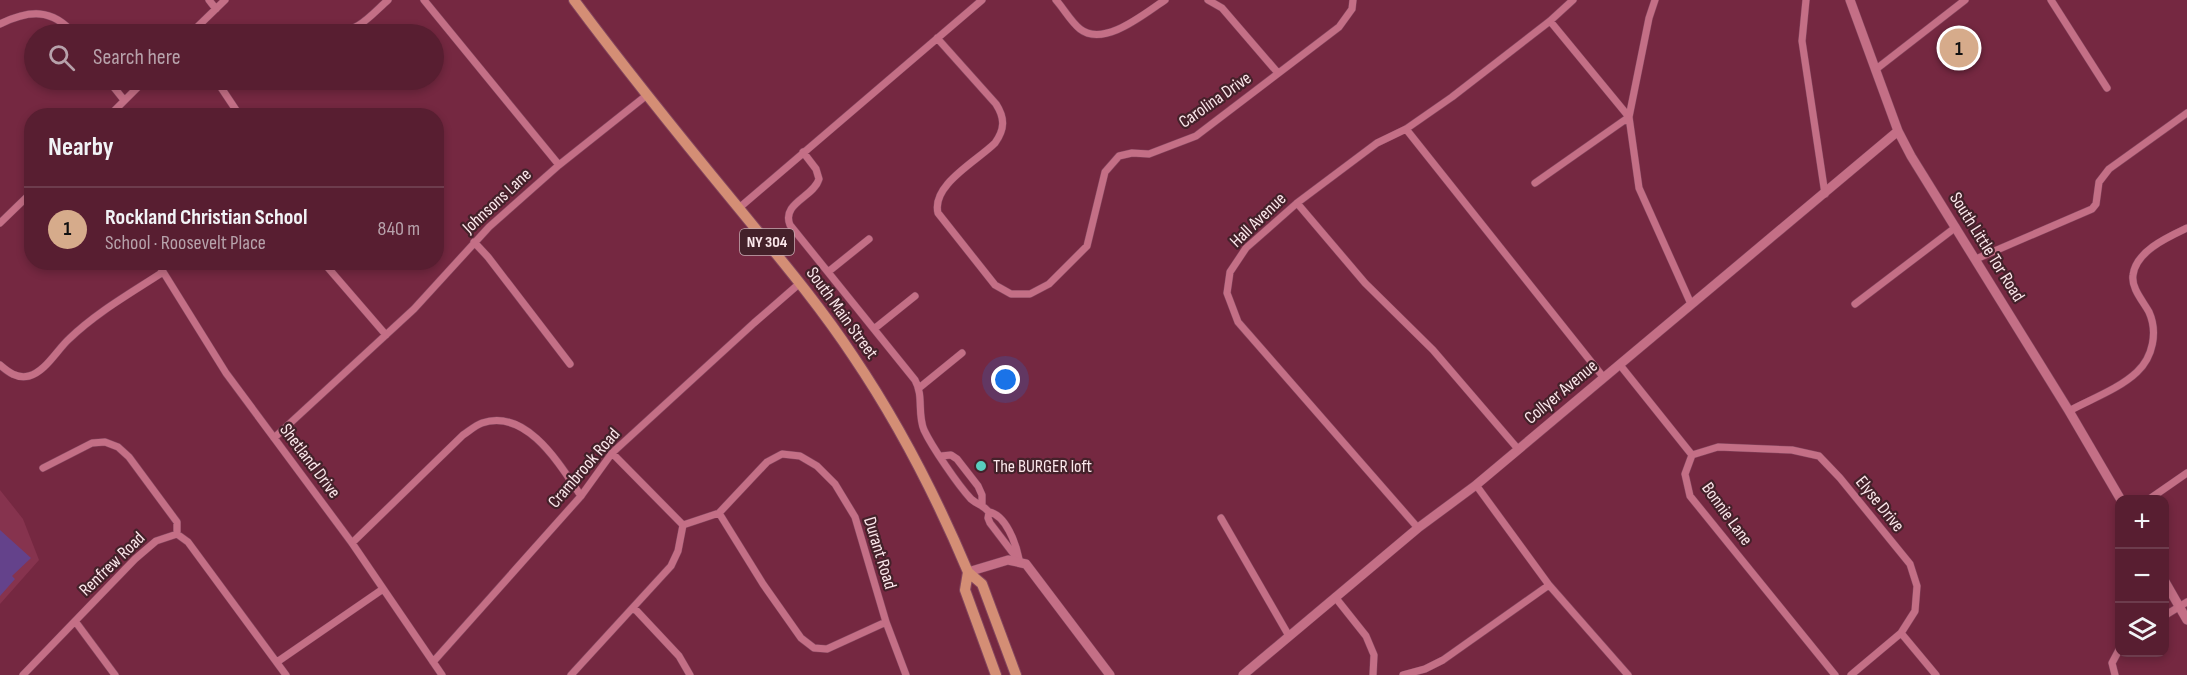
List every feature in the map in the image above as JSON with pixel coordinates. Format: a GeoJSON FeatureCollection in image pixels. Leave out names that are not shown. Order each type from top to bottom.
{"type":"FeatureCollection","features":[{"type":"Feature","properties":{"kind":"main road","name":"South Main Street"},"geometry":{"type":"LineString","coordinates":[[574,0],[846,344],[896,424],[933,494],[968,572]]}},
{"type":"Feature","properties":{"kind":"main road","name":"NY 304"},"geometry":{"type":"LineString","coordinates":[[968,572],[965,590],[996,675]]}},
{"type":"Feature","properties":{"kind":"main road","name":"NY 304"},"geometry":{"type":"LineString","coordinates":[[968,572],[982,584],[1016,675]]}},
{"type":"Feature","properties":{"kind":"street"},"geometry":{"type":"LineString","coordinates":[[209,0],[216,9]]}},
{"type":"Feature","properties":{"kind":"street"},"geometry":{"type":"LineString","coordinates":[[200,24],[225,0]]}},
{"type":"Feature","properties":{"kind":"street"},"geometry":{"type":"LineString","coordinates":[[361,24],[388,0]]}},
{"type":"Feature","properties":{"kind":"street"},"geometry":{"type":"LineString","coordinates":[[424,0],[444,24]]}},
{"type":"Feature","properties":{"kind":"street"},"geometry":{"type":"LineString","coordinates":[[739,208],[982,0]]}},
{"type":"Feature","properties":{"kind":"street"},"geometry":{"type":"LineString","coordinates":[[1056,0],[1082,30],[1098,35],[1114,32],[1165,0]]}},
{"type":"Feature","properties":{"kind":"street"},"geometry":{"type":"LineString","coordinates":[[1208,0],[1222,8],[1278,73]]}},
{"type":"Feature","properties":{"kind":"street","name":"Carolina Drive"},"geometry":{"type":"LineString","coordinates":[[937,38],[996,104],[1003,123],[995,142],[943,189],[937,200],[938,213],[995,285],[1011,294],[1030,294],[1049,284],[1087,246],[1105,172],[1119,156],[1132,153],[1149,154],[1196,136],[1339,27],[1352,9],[1353,0]]}},
{"type":"Feature","properties":{"kind":"street","name":"Hall Avenue"},"geometry":{"type":"LineString","coordinates":[[1418,528],[1238,322],[1227,293],[1230,272],[1246,248],[1297,203],[1377,143],[1406,129],[1452,97],[1550,21],[1573,0]]}},
{"type":"Feature","properties":{"kind":"street"},"geometry":{"type":"LineString","coordinates":[[1655,0],[1649,18],[1629,117],[1639,188],[1691,304]]}},
{"type":"Feature","properties":{"kind":"street"},"geometry":{"type":"LineString","coordinates":[[1806,0],[1802,40],[1825,194]]}},
{"type":"Feature","properties":{"kind":"street","name":"South Little Tor Road"},"geometry":{"type":"LineString","coordinates":[[1850,0],[1898,132],[2118,495]]}},
{"type":"Feature","properties":{"kind":"street"},"geometry":{"type":"LineString","coordinates":[[1875,70],[1965,0]]}},
{"type":"Feature","properties":{"kind":"street"},"geometry":{"type":"LineString","coordinates":[[2051,0],[2107,88]]}},
{"type":"Feature","properties":{"kind":"street"},"geometry":{"type":"LineString","coordinates":[[0,24],[17,16],[35,13],[50,15],[65,24]]}},
{"type":"Feature","properties":{"kind":"street"},"geometry":{"type":"LineString","coordinates":[[1550,21],[1629,117]]}},
{"type":"Feature","properties":{"kind":"street"},"geometry":{"type":"LineString","coordinates":[[444,24],[559,165]]}},
{"type":"Feature","properties":{"kind":"street"},"geometry":{"type":"LineString","coordinates":[[116,90],[124,100]]}},
{"type":"Feature","properties":{"kind":"street"},"geometry":{"type":"LineString","coordinates":[[116,108],[134,90]]}},
{"type":"Feature","properties":{"kind":"street"},"geometry":{"type":"LineString","coordinates":[[223,90],[235,108]]}},
{"type":"Feature","properties":{"kind":"street","name":"Johnsons Lane"},"geometry":{"type":"LineString","coordinates":[[274,438],[414,309],[474,242],[559,165],[647,95]]}},
{"type":"Feature","properties":{"kind":"street"},"geometry":{"type":"LineString","coordinates":[[1976,258],[2092,209],[2096,204],[2099,182],[2109,169],[2187,113]]}},
{"type":"Feature","properties":{"kind":"street"},"geometry":{"type":"LineString","coordinates":[[1535,183],[1629,117]]}},
{"type":"Feature","properties":{"kind":"street"},"geometry":{"type":"LineString","coordinates":[[1406,129],[1604,378]]}},
{"type":"Feature","properties":{"kind":"street","name":"Collyer Avenue"},"geometry":{"type":"LineString","coordinates":[[1243,675],[1418,528],[1476,485],[1898,132]]}},
{"type":"Feature","properties":{"kind":"street"},"geometry":{"type":"LineString","coordinates":[[803,152],[816,169],[819,178],[813,190],[790,209],[788,219],[792,228],[913,377],[919,388],[922,425],[970,498],[997,515],[1012,535],[1019,561]]}},
{"type":"Feature","properties":{"kind":"street"},"geometry":{"type":"LineString","coordinates":[[0,223],[24,200]]}},
{"type":"Feature","properties":{"kind":"street"},"geometry":{"type":"LineString","coordinates":[[1297,203],[1365,282],[1433,351],[1518,449]]}},
{"type":"Feature","properties":{"kind":"street"},"geometry":{"type":"LineString","coordinates":[[1855,304],[1956,227]]}},
{"type":"Feature","properties":{"kind":"street"},"geometry":{"type":"LineString","coordinates":[[2069,411],[2121,383],[2137,372],[2148,357],[2153,342],[2153,327],[2149,313],[2136,290],[2133,276],[2137,264],[2144,255],[2167,238],[2187,228]]}},
{"type":"Feature","properties":{"kind":"street"},"geometry":{"type":"LineString","coordinates":[[828,272],[869,239]]}},
{"type":"Feature","properties":{"kind":"street"},"geometry":{"type":"LineString","coordinates":[[474,242],[570,364]]}},
{"type":"Feature","properties":{"kind":"street"},"geometry":{"type":"LineString","coordinates":[[330,270],[386,335]]}},
{"type":"Feature","properties":{"kind":"street"},"geometry":{"type":"LineString","coordinates":[[0,365],[9,374],[30,376],[41,369],[84,324],[163,272]]}},
{"type":"Feature","properties":{"kind":"street","name":"Shetland Drive"},"geometry":{"type":"LineString","coordinates":[[163,272],[226,373],[352,543],[442,675]]}},
{"type":"Feature","properties":{"kind":"street","name":"Crambrook Road"},"geometry":{"type":"LineString","coordinates":[[433,662],[581,496],[612,453],[800,284]]}},
{"type":"Feature","properties":{"kind":"street"},"geometry":{"type":"LineString","coordinates":[[874,329],[915,296]]}},
{"type":"Feature","properties":{"kind":"street"},"geometry":{"type":"LineString","coordinates":[[919,388],[962,353]]}},
{"type":"Feature","properties":{"kind":"street"},"geometry":{"type":"LineString","coordinates":[[1620,365],[1692,455]]}},
{"type":"Feature","properties":{"kind":"street"},"geometry":{"type":"LineString","coordinates":[[352,543],[463,435],[481,423],[500,420],[517,425],[534,437],[550,452],[581,496]]}},
{"type":"Feature","properties":{"kind":"street"},"geometry":{"type":"LineString","coordinates":[[43,468],[92,443],[105,442],[118,447],[129,457],[177,522],[177,534],[188,542],[286,675]]}},
{"type":"Feature","properties":{"kind":"street","name":"Elyse Drive"},"geometry":{"type":"LineString","coordinates":[[1692,455],[1718,447],[1792,450],[1819,456],[1840,478],[1910,564],[1917,586],[1915,611],[1901,633],[1851,675]]}},
{"type":"Feature","properties":{"kind":"street"},"geometry":{"type":"LineString","coordinates":[[571,675],[634,609],[670,566],[678,551],[683,525],[612,453]]}},
{"type":"Feature","properties":{"kind":"street","name":"Durant Road"},"geometry":{"type":"LineString","coordinates":[[683,525],[719,513],[767,462],[782,454],[800,456],[817,466],[835,484],[855,517],[886,622],[906,675]]}},
{"type":"Feature","properties":{"kind":"street"},"geometry":{"type":"LineString","coordinates":[[941,456],[951,455],[957,459],[978,486],[982,495],[982,504]]}},
{"type":"Feature","properties":{"kind":"street","name":"Bonnie Lane"},"geometry":{"type":"LineString","coordinates":[[1692,455],[1685,474],[1690,496],[1835,675]]}},
{"type":"Feature","properties":{"kind":"street"},"geometry":{"type":"LineString","coordinates":[[2155,495],[2187,473]]}},
{"type":"Feature","properties":{"kind":"street"},"geometry":{"type":"LineString","coordinates":[[1476,485],[1549,585],[1628,675]]}},
{"type":"Feature","properties":{"kind":"street"},"geometry":{"type":"LineString","coordinates":[[719,513],[762,584],[801,638],[814,648],[827,649],[886,622]]}},
{"type":"Feature","properties":{"kind":"street"},"geometry":{"type":"LineString","coordinates":[[1221,518],[1288,636]]}},
{"type":"Feature","properties":{"kind":"street","name":"Renfrew Road"},"geometry":{"type":"LineString","coordinates":[[23,675],[135,559],[156,541],[177,534]]}},
{"type":"Feature","properties":{"kind":"street"},"geometry":{"type":"LineString","coordinates":[[968,572],[998,562],[1019,561],[1030,568],[1110,675]]}},
{"type":"Feature","properties":{"kind":"street"},"geometry":{"type":"LineString","coordinates":[[1403,675],[1425,669],[1443,660],[1549,585]]}},
{"type":"Feature","properties":{"kind":"street"},"geometry":{"type":"LineString","coordinates":[[2169,586],[2183,604],[2187,620]]}},
{"type":"Feature","properties":{"kind":"street"},"geometry":{"type":"LineString","coordinates":[[277,662],[383,589]]}},
{"type":"Feature","properties":{"kind":"street"},"geometry":{"type":"LineString","coordinates":[[1335,597],[1366,636],[1374,656],[1373,675]]}},
{"type":"Feature","properties":{"kind":"street"},"geometry":{"type":"LineString","coordinates":[[2169,613],[2183,604]]}},
{"type":"Feature","properties":{"kind":"street"},"geometry":{"type":"LineString","coordinates":[[634,609],[679,656],[690,675]]}},
{"type":"Feature","properties":{"kind":"street"},"geometry":{"type":"LineString","coordinates":[[75,621],[114,675]]}},
{"type":"Feature","properties":{"kind":"street"},"geometry":{"type":"LineString","coordinates":[[1901,633],[1936,675]]}},
{"type":"Feature","properties":{"kind":"street"},"geometry":{"type":"LineString","coordinates":[[2115,657],[2112,663],[2115,675]]}},
{"type":"Feature","properties":{"kind":"shaded area"},"geometry":{"type":"Polygon","coordinates":[[[0,490],[23,519],[39,560],[0,604],[0,490]]]}},
{"type":"Feature","properties":{"kind":"shaded area"},"geometry":{"type":"Polygon","coordinates":[[[0,530],[31,558],[12,576],[15,579],[0,596],[0,530]]]}},
{"type":"Feature","properties":{"kind":"place","name":"Rockland Christian School"},"geometry":{"type":"Point","coordinates":[1959,48]}},
{"type":"Feature","properties":{"kind":"place","name":"The BURGER loft"},"geometry":{"type":"Point","coordinates":[981,466]}}]}
